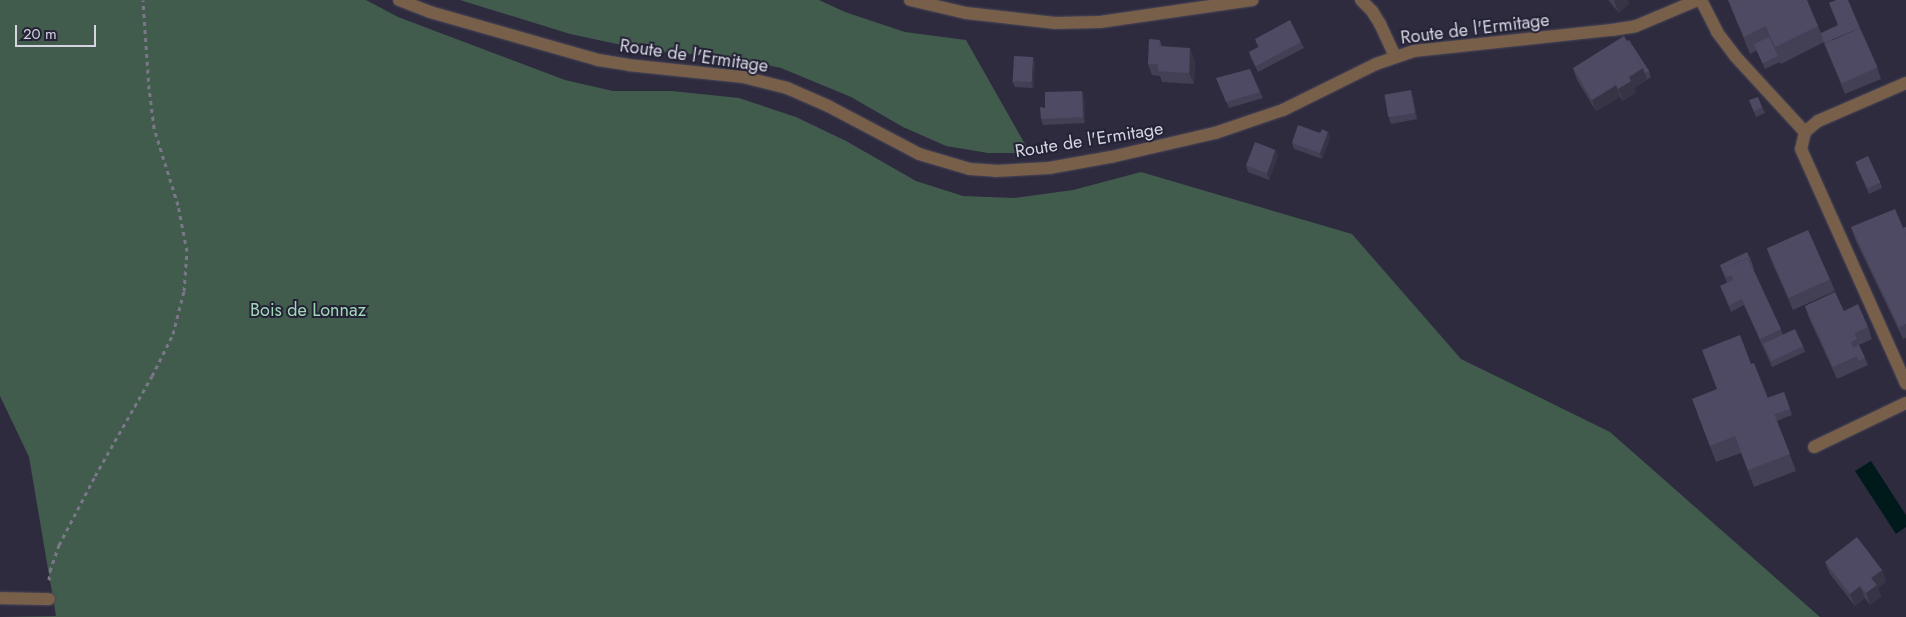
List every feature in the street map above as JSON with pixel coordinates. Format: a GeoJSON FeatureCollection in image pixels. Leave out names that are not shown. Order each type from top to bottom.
{"type":"FeatureCollection","features":[{"type":"Feature","properties":{"kind":"street","name":"Route de l'Ermitage"},"geometry":{"type":"LineString","coordinates":[[399,0],[430,12],[598,60],[628,66],[743,77],[772,84],[808,96],[920,154],[970,169],[996,171],[1040,169],[1111,158],[1215,133],[1283,110],[1395,56],[1434,49],[1636,26],[1700,0]]}},
{"type":"Feature","properties":{"kind":"street"},"geometry":{"type":"LineString","coordinates":[[910,0],[966,14],[1055,23],[1100,22],[1252,0]]}},
{"type":"Feature","properties":{"kind":"street"},"geometry":{"type":"LineString","coordinates":[[1361,0],[1372,11],[1380,24],[1395,56]]}},
{"type":"Feature","properties":{"kind":"street"},"geometry":{"type":"LineString","coordinates":[[1700,0],[1717,32],[1735,56],[1805,132]]}},
{"type":"Feature","properties":{"kind":"street"},"geometry":{"type":"LineString","coordinates":[[1906,84],[1818,122],[1805,132],[1801,149],[1804,160],[1906,384]]}},
{"type":"Feature","properties":{"kind":"street"},"geometry":{"type":"LineString","coordinates":[[1814,447],[1906,404]]}},
{"type":"Feature","properties":{"kind":"street"},"geometry":{"type":"LineString","coordinates":[[0,598],[48,599]]}},
{"type":"Feature","properties":{"kind":"path"},"geometry":{"type":"LineString","coordinates":[[48,599],[50,571],[59,545],[173,334],[184,291],[187,251],[178,205],[154,128],[143,0]]}},
{"type":"Feature","properties":{"kind":"green space","name":"Bois de Lonnaz"},"geometry":{"type":"Polygon","coordinates":[[[0,0],[366,0],[398,17],[565,80],[613,91],[672,91],[739,98],[796,117],[846,141],[916,181],[963,196],[1015,198],[1073,190],[1141,172],[1352,234],[1461,359],[1610,432],[1820,617],[0,617],[56,616],[29,457],[0,396],[0,0]]]}},
{"type":"Feature","properties":{"kind":"green space"},"geometry":{"type":"Polygon","coordinates":[[[460,0],[819,0],[845,12],[905,32],[966,40],[1030,153],[988,153],[946,146],[903,127],[851,97],[781,68],[730,57],[650,51],[570,34],[460,0]]]}},
{"type":"Feature","properties":{"kind":"shaded area"},"geometry":{"type":"Polygon","coordinates":[[[1871,461],[1906,515],[1906,527],[1896,534],[1855,471],[1871,461]]]}},
{"type":"Feature","properties":{"kind":"building"},"geometry":{"type":"Polygon","coordinates":[[[1728,0],[1807,0],[1818,26],[1775,47],[1766,26],[1744,37],[1728,0]]]}},
{"type":"Feature","properties":{"kind":"building"},"geometry":{"type":"Polygon","coordinates":[[[1836,0],[1848,0],[1860,28],[1824,43],[1821,33],[1838,25],[1829,3],[1836,0]]]}},
{"type":"Feature","properties":{"kind":"building"},"geometry":{"type":"Polygon","coordinates":[[[1290,20],[1301,42],[1256,66],[1249,52],[1259,47],[1255,39],[1290,20]]]}},
{"type":"Feature","properties":{"kind":"building"},"geometry":{"type":"Polygon","coordinates":[[[1860,28],[1877,67],[1842,83],[1824,44],[1860,28]]]}},
{"type":"Feature","properties":{"kind":"building"},"geometry":{"type":"Polygon","coordinates":[[[1624,36],[1643,68],[1629,77],[1631,81],[1618,89],[1616,85],[1592,100],[1573,68],[1624,36]]]}},
{"type":"Feature","properties":{"kind":"building"},"geometry":{"type":"Polygon","coordinates":[[[1769,37],[1778,56],[1762,63],[1754,44],[1769,37]]]}},
{"type":"Feature","properties":{"kind":"building"},"geometry":{"type":"Polygon","coordinates":[[[1149,39],[1160,40],[1159,46],[1190,48],[1189,73],[1158,71],[1158,64],[1148,64],[1149,39]]]}},
{"type":"Feature","properties":{"kind":"building"},"geometry":{"type":"Polygon","coordinates":[[[1629,40],[1649,71],[1645,73],[1627,41],[1629,40]]]}},
{"type":"Feature","properties":{"kind":"building"},"geometry":{"type":"Polygon","coordinates":[[[1014,56],[1033,57],[1032,82],[1013,81],[1014,56]]]}},
{"type":"Feature","properties":{"kind":"building"},"geometry":{"type":"Polygon","coordinates":[[[1250,69],[1260,92],[1226,102],[1216,78],[1250,69]]]}},
{"type":"Feature","properties":{"kind":"building"},"geometry":{"type":"Polygon","coordinates":[[[1411,90],[1415,113],[1388,117],[1384,95],[1411,90]]]}},
{"type":"Feature","properties":{"kind":"building"},"geometry":{"type":"Polygon","coordinates":[[[1082,91],[1083,117],[1041,119],[1040,107],[1045,108],[1045,92],[1082,91]]]}},
{"type":"Feature","properties":{"kind":"building"},"geometry":{"type":"Polygon","coordinates":[[[1758,97],[1762,107],[1754,111],[1749,100],[1758,97]]]}},
{"type":"Feature","properties":{"kind":"building"},"geometry":{"type":"Polygon","coordinates":[[[1298,125],[1320,133],[1322,129],[1328,132],[1320,153],[1292,143],[1298,125]]]}},
{"type":"Feature","properties":{"kind":"building"},"geometry":{"type":"Polygon","coordinates":[[[1255,142],[1276,150],[1267,173],[1246,165],[1255,142]]]}},
{"type":"Feature","properties":{"kind":"building"},"geometry":{"type":"Polygon","coordinates":[[[1868,156],[1880,182],[1868,188],[1855,162],[1868,156]]]}},
{"type":"Feature","properties":{"kind":"building"},"geometry":{"type":"Polygon","coordinates":[[[1895,209],[1906,235],[1906,324],[1899,327],[1851,227],[1895,209]]]}},
{"type":"Feature","properties":{"kind":"building"},"geometry":{"type":"Polygon","coordinates":[[[1808,230],[1830,279],[1789,298],[1767,248],[1808,230]]]}},
{"type":"Feature","properties":{"kind":"building"},"geometry":{"type":"Polygon","coordinates":[[[1747,252],[1752,263],[1748,258],[1722,269],[1724,275],[1720,265],[1747,252]]]}},
{"type":"Feature","properties":{"kind":"building"},"geometry":{"type":"Polygon","coordinates":[[[1748,258],[1781,329],[1760,339],[1731,275],[1726,277],[1722,269],[1748,258]]]}},
{"type":"Feature","properties":{"kind":"building"},"geometry":{"type":"Polygon","coordinates":[[[1733,280],[1742,299],[1729,305],[1720,286],[1733,280]]]}},
{"type":"Feature","properties":{"kind":"building"},"geometry":{"type":"Polygon","coordinates":[[[1835,292],[1844,311],[1858,304],[1868,327],[1854,333],[1857,339],[1851,342],[1857,356],[1833,367],[1805,306],[1835,292]]]}},
{"type":"Feature","properties":{"kind":"building"},"geometry":{"type":"Polygon","coordinates":[[[1795,329],[1803,346],[1771,361],[1763,344],[1795,329]]]}},
{"type":"Feature","properties":{"kind":"building"},"geometry":{"type":"Polygon","coordinates":[[[1740,335],[1751,364],[1754,363],[1790,454],[1748,470],[1735,436],[1710,446],[1692,399],[1717,389],[1702,350],[1740,335]]]}},
{"type":"Feature","properties":{"kind":"building"},"geometry":{"type":"Polygon","coordinates":[[[1859,345],[1865,358],[1859,361],[1853,348],[1859,345]]]}},
{"type":"Feature","properties":{"kind":"building"},"geometry":{"type":"Polygon","coordinates":[[[1784,392],[1790,409],[1774,415],[1768,398],[1784,392]]]}},
{"type":"Feature","properties":{"kind":"building"},"geometry":{"type":"Polygon","coordinates":[[[1857,537],[1882,570],[1871,578],[1877,585],[1866,593],[1860,586],[1850,594],[1825,562],[1857,537]]]}}]}
